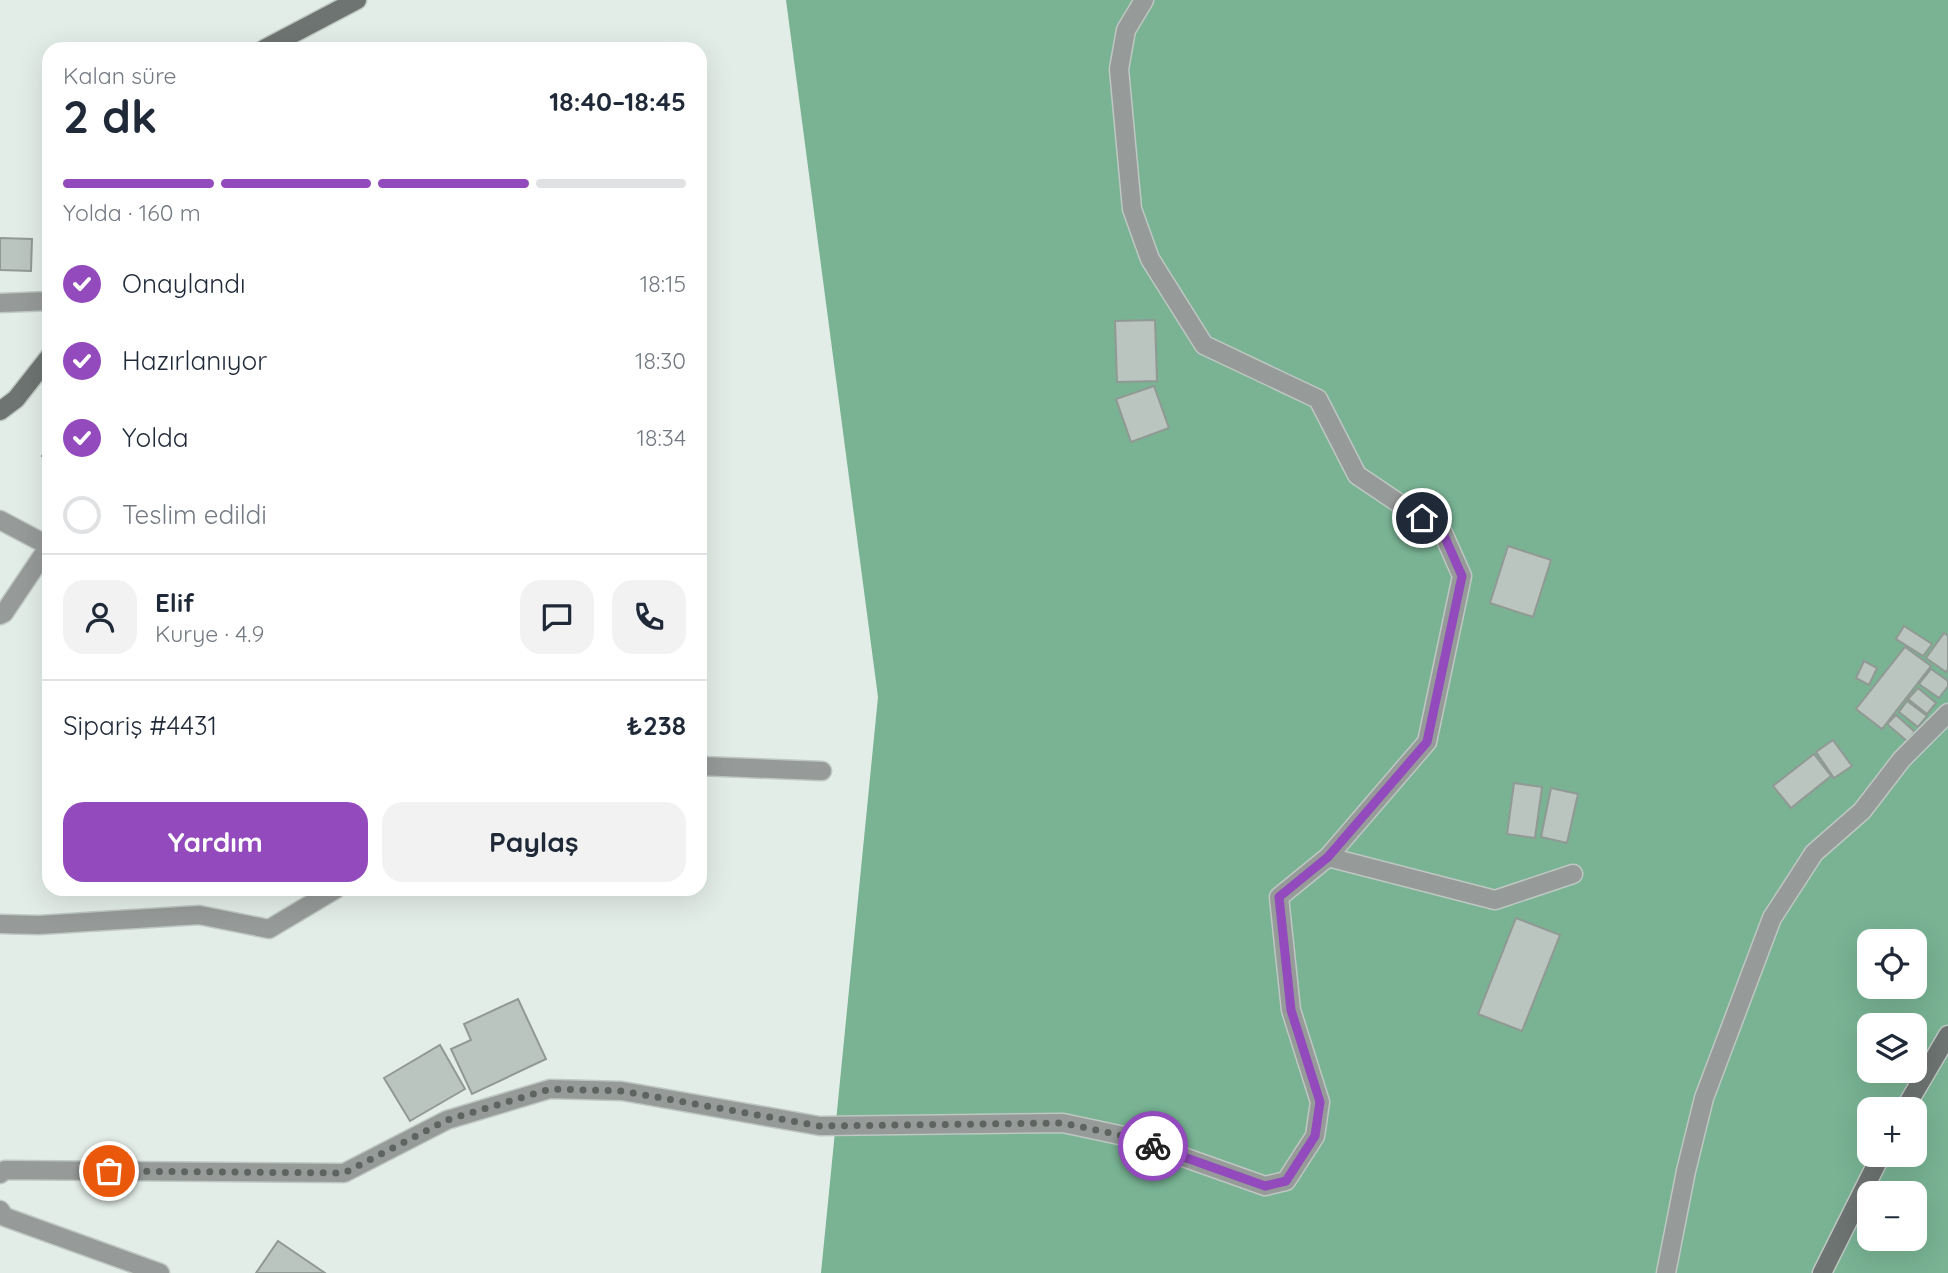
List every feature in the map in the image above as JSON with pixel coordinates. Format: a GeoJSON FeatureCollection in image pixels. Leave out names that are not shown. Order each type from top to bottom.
{"type":"FeatureCollection","features":[{"type":"Feature","properties":{"kind":"street"},"geometry":{"type":"LineString","coordinates":[[277,42],[357,0]]}},
{"type":"Feature","properties":{"kind":"street"},"geometry":{"type":"LineString","coordinates":[[0,1174],[5,1170],[344,1173],[447,1120],[550,1089],[622,1091],[820,1126],[1063,1123],[1124,1136],[1265,1186],[1286,1181],[1315,1136],[1320,1102],[1291,1010],[1279,897],[1328,857],[1427,742],[1462,576],[1443,533],[1357,475],[1318,399],[1204,345],[1150,259],[1132,209],[1119,69],[1126,30],[1144,0]]}},
{"type":"Feature","properties":{"kind":"street"},"geometry":{"type":"LineString","coordinates":[[0,303],[42,301]]}},
{"type":"Feature","properties":{"kind":"street"},"geometry":{"type":"LineString","coordinates":[[0,411],[16,399],[42,367]]}},
{"type":"Feature","properties":{"kind":"street"},"geometry":{"type":"LineString","coordinates":[[0,520],[42,542]]}},
{"type":"Feature","properties":{"kind":"street"},"geometry":{"type":"LineString","coordinates":[[0,615],[42,556]]}},
{"type":"Feature","properties":{"kind":"street"},"geometry":{"type":"LineString","coordinates":[[1666,1273],[1704,1098],[1772,918],[1814,853],[1862,811],[1902,759],[1948,713]]}},
{"type":"Feature","properties":{"kind":"street"},"geometry":{"type":"LineString","coordinates":[[707,766],[822,771]]}},
{"type":"Feature","properties":{"kind":"street"},"geometry":{"type":"LineString","coordinates":[[1328,857],[1495,901],[1573,874]]}},
{"type":"Feature","properties":{"kind":"street"},"geometry":{"type":"LineString","coordinates":[[0,924],[39,925],[199,915],[269,929],[324,896]]}},
{"type":"Feature","properties":{"kind":"street"},"geometry":{"type":"LineString","coordinates":[[1912,1097],[1948,1035]]}},
{"type":"Feature","properties":{"kind":"street"},"geometry":{"type":"LineString","coordinates":[[1822,1273],[1875,1167]]}},
{"type":"Feature","properties":{"kind":"street"},"geometry":{"type":"LineString","coordinates":[[0,1210],[5,1217],[160,1273]]}},
{"type":"Feature","properties":{"kind":"green space"},"geometry":{"type":"Polygon","coordinates":[[[786,0],[1948,0],[1948,1273],[821,1273],[878,697],[786,0]]]}},
{"type":"Feature","properties":{"kind":"building"},"geometry":{"type":"Polygon","coordinates":[[[0,238],[32,239],[31,271],[0,270],[0,238]]]}},
{"type":"Feature","properties":{"kind":"building"},"geometry":{"type":"Polygon","coordinates":[[[1155,320],[1157,381],[1117,382],[1115,321],[1155,320]]]}},
{"type":"Feature","properties":{"kind":"building"},"geometry":{"type":"Polygon","coordinates":[[[1154,386],[1169,428],[1131,442],[1116,399],[1154,386]]]}},
{"type":"Feature","properties":{"kind":"building"},"geometry":{"type":"Polygon","coordinates":[[[1508,546],[1551,560],[1533,617],[1490,603],[1508,546]]]}},
{"type":"Feature","properties":{"kind":"building"},"geometry":{"type":"Polygon","coordinates":[[[1904,626],[1932,644],[1923,656],[1896,639],[1904,626]]]}},
{"type":"Feature","properties":{"kind":"building"},"geometry":{"type":"Polygon","coordinates":[[[1944,633],[1948,636],[1946,672],[1926,658],[1944,633]]]}},
{"type":"Feature","properties":{"kind":"building"},"geometry":{"type":"Polygon","coordinates":[[[1905,647],[1931,666],[1882,729],[1856,709],[1905,647]]]}},
{"type":"Feature","properties":{"kind":"building"},"geometry":{"type":"Polygon","coordinates":[[[1864,661],[1877,668],[1869,685],[1856,678],[1864,661]]]}},
{"type":"Feature","properties":{"kind":"building"},"geometry":{"type":"Polygon","coordinates":[[[1931,669],[1948,681],[1948,686],[1939,698],[1919,684],[1931,669]]]}},
{"type":"Feature","properties":{"kind":"building"},"geometry":{"type":"Polygon","coordinates":[[[1918,688],[1936,703],[1927,714],[1908,699],[1918,688]]]}},
{"type":"Feature","properties":{"kind":"building"},"geometry":{"type":"Polygon","coordinates":[[[1907,701],[1927,716],[1918,727],[1899,712],[1907,701]]]}},
{"type":"Feature","properties":{"kind":"building"},"geometry":{"type":"Polygon","coordinates":[[[1896,715],[1915,732],[1907,741],[1887,724],[1896,715]]]}},
{"type":"Feature","properties":{"kind":"building"},"geometry":{"type":"Polygon","coordinates":[[[1833,740],[1852,766],[1834,778],[1816,752],[1833,740]]]}},
{"type":"Feature","properties":{"kind":"building"},"geometry":{"type":"Polygon","coordinates":[[[1814,754],[1831,776],[1791,808],[1773,786],[1814,754]]]}},
{"type":"Feature","properties":{"kind":"building"},"geometry":{"type":"Polygon","coordinates":[[[1514,783],[1542,787],[1535,838],[1507,834],[1514,783]]]}},
{"type":"Feature","properties":{"kind":"building"},"geometry":{"type":"Polygon","coordinates":[[[1551,788],[1578,794],[1567,843],[1541,837],[1551,788]]]}},
{"type":"Feature","properties":{"kind":"building"},"geometry":{"type":"Polygon","coordinates":[[[1516,918],[1560,935],[1522,1031],[1478,1014],[1516,918]]]}},
{"type":"Feature","properties":{"kind":"building"},"geometry":{"type":"Polygon","coordinates":[[[518,999],[546,1059],[472,1094],[451,1049],[471,1040],[464,1024],[518,999]]]}},
{"type":"Feature","properties":{"kind":"building"},"geometry":{"type":"Polygon","coordinates":[[[440,1045],[465,1089],[410,1121],[384,1078],[440,1045]]]}},
{"type":"Feature","properties":{"kind":"building"},"geometry":{"type":"Polygon","coordinates":[[[278,1241],[325,1273],[256,1273],[278,1241]]]}},
{"type":"Feature","properties":{"kind":"way so far"},"geometry":{"type":"LineString","coordinates":[[109,1171],[344,1173],[447,1120],[550,1089],[622,1091],[820,1126],[1063,1123],[1124,1136],[1153,1146]]}},
{"type":"Feature","properties":{"kind":"route"},"geometry":{"type":"LineString","coordinates":[[1153,1146],[1265,1186],[1286,1181],[1315,1136],[1320,1102],[1291,1010],[1279,897],[1328,857],[1427,742],[1462,576],[1443,533],[1422,518]]}}]}
